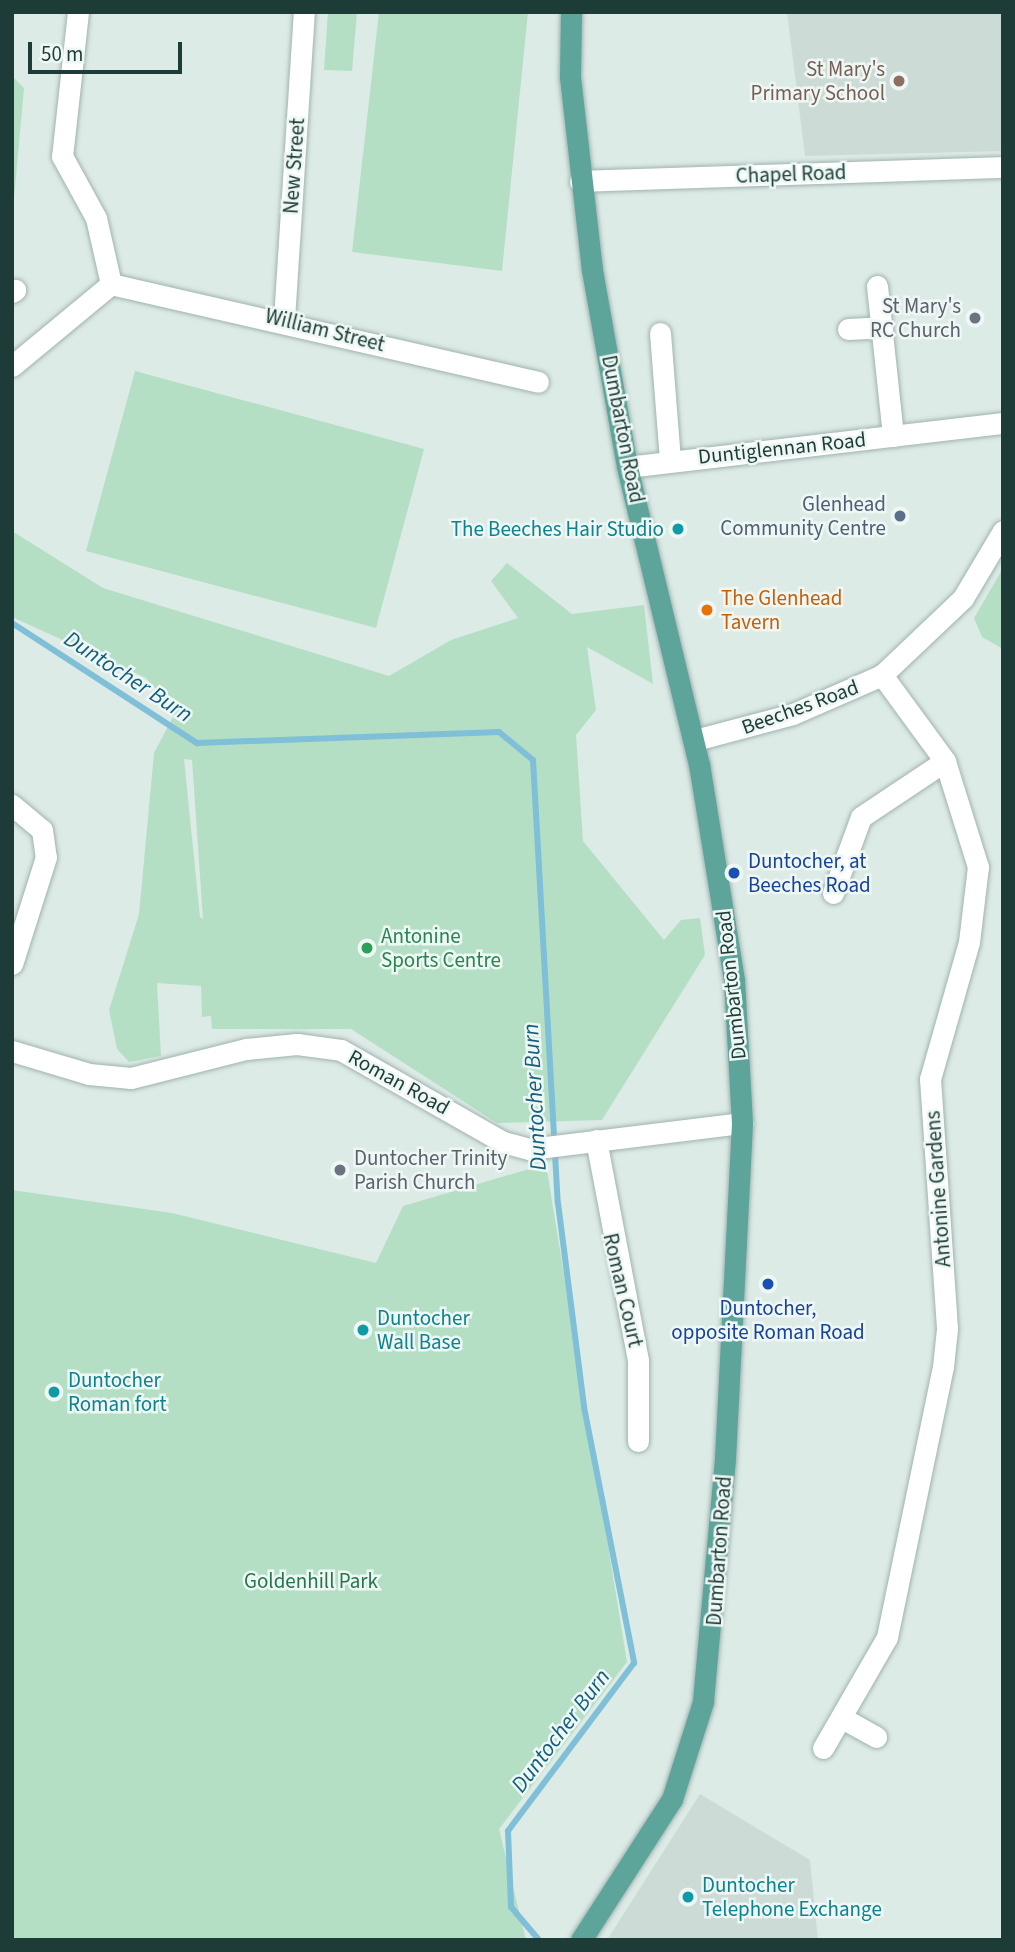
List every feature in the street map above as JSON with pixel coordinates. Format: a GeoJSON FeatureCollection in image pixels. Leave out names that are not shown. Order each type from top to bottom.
{"type":"FeatureCollection","features":[{"type":"Feature","properties":{"kind":"main road","name":"Dumbarton Road"},"geometry":{"type":"LineString","coordinates":[[571,12],[580,181],[627,467],[695,740],[734,980],[742,1123],[724,1472],[704,1702],[672,1799],[581,1940]]}},
{"type":"Feature","properties":{"kind":"street"},"geometry":{"type":"LineString","coordinates":[[12,366],[111,284],[96,218],[62,156],[78,12]]}},
{"type":"Feature","properties":{"kind":"street","name":"New Street"},"geometry":{"type":"LineString","coordinates":[[284,319],[304,12]]}},
{"type":"Feature","properties":{"kind":"street","name":"Chapel Road"},"geometry":{"type":"LineString","coordinates":[[580,181],[1003,167]]}},
{"type":"Feature","properties":{"kind":"street","name":"William Street"},"geometry":{"type":"LineString","coordinates":[[111,284],[284,319],[538,382]]}},
{"type":"Feature","properties":{"kind":"street","name":"Duntiglennan Road"},"geometry":{"type":"LineString","coordinates":[[877,286],[893,436]]}},
{"type":"Feature","properties":{"kind":"street"},"geometry":{"type":"LineString","coordinates":[[848,329],[882,327]]}},
{"type":"Feature","properties":{"kind":"street","name":"Duntiglennan Road"},"geometry":{"type":"LineString","coordinates":[[660,333],[670,459]]}},
{"type":"Feature","properties":{"kind":"street","name":"Duntiglennan Road"},"geometry":{"type":"LineString","coordinates":[[627,467],[670,459],[1003,423]]}},
{"type":"Feature","properties":{"kind":"street","name":"Beeches Road"},"geometry":{"type":"LineString","coordinates":[[695,740],[793,714],[882,675],[963,598],[1003,531]]}},
{"type":"Feature","properties":{"kind":"street","name":"Antonine Gardens"},"geometry":{"type":"LineString","coordinates":[[823,1748],[887,1637],[898,1598],[943,1367],[947,1328],[930,1079],[969,942],[978,867],[944,761],[882,675]]}},
{"type":"Feature","properties":{"kind":"street"},"geometry":{"type":"LineString","coordinates":[[834,893],[861,817],[944,761]]}},
{"type":"Feature","properties":{"kind":"street"},"geometry":{"type":"LineString","coordinates":[[12,805],[42,830],[46,857],[12,964]]}},
{"type":"Feature","properties":{"kind":"street","name":"Roman Road"},"geometry":{"type":"LineString","coordinates":[[12,1051],[89,1074],[131,1078],[246,1049],[321,1046],[362,1058],[432,1097],[494,1138],[530,1149],[742,1123]]}},
{"type":"Feature","properties":{"kind":"street","name":"Roman Court"},"geometry":{"type":"LineString","coordinates":[[589,1141],[638,1360],[638,1441]]}},
{"type":"Feature","properties":{"kind":"street"},"geometry":{"type":"LineString","coordinates":[[842,1718],[876,1737]]}},
{"type":"Feature","properties":{"kind":"shaded area","name":"St Mary's Primary School"},"geometry":{"type":"Polygon","coordinates":[[[787,12],[1003,12],[1003,151],[805,156],[787,12]]]}},
{"type":"Feature","properties":{"kind":"shaded area"},"geometry":{"type":"Polygon","coordinates":[[[700,1794],[810,1860],[818,1940],[607,1940],[700,1794]]]}},
{"type":"Feature","properties":{"kind":"green space"},"geometry":{"type":"Polygon","coordinates":[[[328,12],[357,12],[352,71],[324,70],[328,12]]]}},
{"type":"Feature","properties":{"kind":"green space"},"geometry":{"type":"Polygon","coordinates":[[[379,12],[528,12],[502,271],[352,252],[379,12]]]}},
{"type":"Feature","properties":{"kind":"green space"},"geometry":{"type":"Polygon","coordinates":[[[12,76],[24,88],[12,221],[12,76]]]}},
{"type":"Feature","properties":{"kind":"green space"},"geometry":{"type":"Polygon","coordinates":[[[135,371],[424,449],[376,628],[86,551],[135,371]]]}},
{"type":"Feature","properties":{"kind":"green space"},"geometry":{"type":"Polygon","coordinates":[[[12,531],[103,588],[389,676],[451,640],[518,618],[491,581],[507,563],[572,614],[644,605],[653,684],[587,647],[596,710],[576,735],[583,841],[664,940],[681,920],[700,918],[705,955],[602,1120],[497,1123],[351,1029],[212,1029],[211,1016],[202,1017],[201,986],[157,983],[161,1056],[129,1062],[117,1049],[109,1010],[139,914],[154,753],[175,713],[146,678],[12,617],[12,531]],[[184,759],[200,917],[203,919],[192,760],[184,759]]]}},
{"type":"Feature","properties":{"kind":"green space"},"geometry":{"type":"Polygon","coordinates":[[[1003,568],[1003,649],[982,637],[974,618],[1003,568]]]}},
{"type":"Feature","properties":{"kind":"green space","name":"Goldenhill Park"},"geometry":{"type":"Polygon","coordinates":[[[546,1164],[627,1662],[499,1829],[526,1940],[12,1940],[12,1190],[172,1213],[376,1263],[403,1206],[546,1164]]]}},
{"type":"Feature","properties":{"kind":"waterway","name":"Duntocher Burn"},"geometry":{"type":"LineString","coordinates":[[12,623],[197,743],[499,732],[533,760],[558,1203],[584,1407],[634,1663],[508,1831],[511,1907],[539,1940]]}},
{"type":"Feature","properties":{"kind":"place","name":"St Mary's Primary School"},"geometry":{"type":"Point","coordinates":[899,81]}},
{"type":"Feature","properties":{"kind":"place","name":"St Mary's RC Church"},"geometry":{"type":"Point","coordinates":[975,318]}},
{"type":"Feature","properties":{"kind":"place","name":"Glenhead Community Centre"},"geometry":{"type":"Point","coordinates":[900,516]}},
{"type":"Feature","properties":{"kind":"place","name":"The Beeches Hair Studio"},"geometry":{"type":"Point","coordinates":[678,529]}},
{"type":"Feature","properties":{"kind":"place","name":"The Glenhead Tavern"},"geometry":{"type":"Point","coordinates":[707,610]}},
{"type":"Feature","properties":{"kind":"place","name":"Duntocher, at Beeches Road"},"geometry":{"type":"Point","coordinates":[734,873]}},
{"type":"Feature","properties":{"kind":"place","name":"Antonine Sports Centre"},"geometry":{"type":"Point","coordinates":[367,948]}},
{"type":"Feature","properties":{"kind":"place","name":"Duntocher Trinity Parish Church"},"geometry":{"type":"Point","coordinates":[340,1170]}},
{"type":"Feature","properties":{"kind":"place","name":"Duntocher, opposite Roman Road"},"geometry":{"type":"Point","coordinates":[768,1284]}},
{"type":"Feature","properties":{"kind":"place","name":"Duntocher Wall Base"},"geometry":{"type":"Point","coordinates":[363,1330]}},
{"type":"Feature","properties":{"kind":"place","name":"Duntocher Roman fort"},"geometry":{"type":"Point","coordinates":[54,1392]}},
{"type":"Feature","properties":{"kind":"place","name":"Duntocher Telephone Exchange"},"geometry":{"type":"Point","coordinates":[688,1897]}}]}
